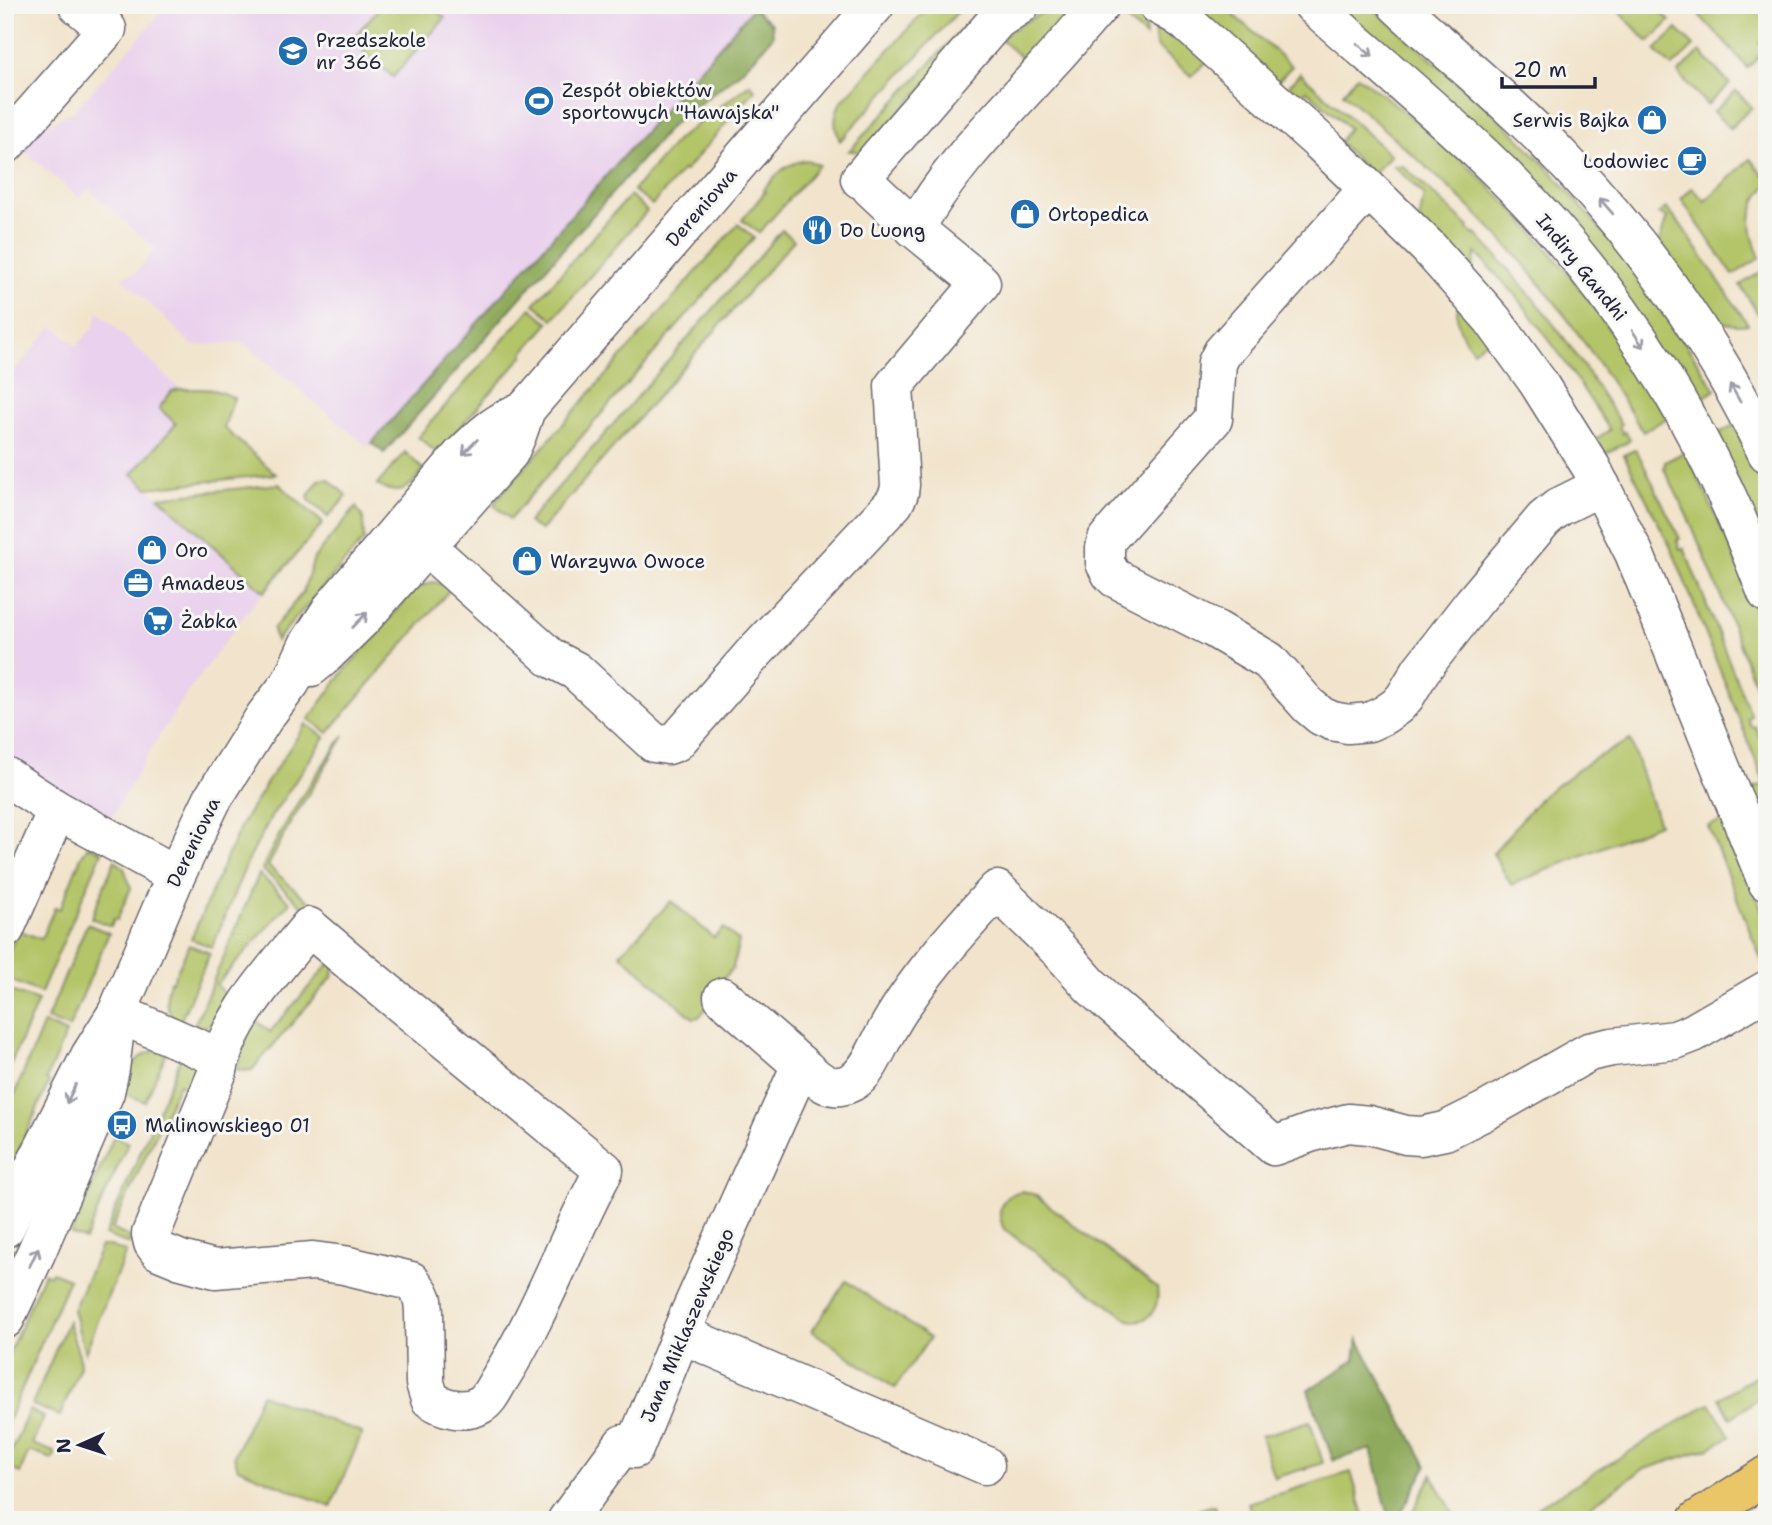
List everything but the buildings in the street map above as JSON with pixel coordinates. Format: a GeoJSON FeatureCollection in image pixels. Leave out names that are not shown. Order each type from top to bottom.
{"type":"FeatureCollection","features":[{"type":"Feature","properties":{"kind":"main road"},"geometry":{"type":"LineString","coordinates":[[1697,1520],[1767,1475]]}},
{"type":"Feature","properties":{"kind":"street"},"geometry":{"type":"LineString","coordinates":[[10,128],[107,29],[78,5]]}},
{"type":"Feature","properties":{"kind":"street","name":"Dereniowa"},"geometry":{"type":"LineString","coordinates":[[291,682],[322,658],[362,619],[509,453],[526,409],[875,5]]}},
{"type":"Feature","properties":{"kind":"street"},"geometry":{"type":"LineString","coordinates":[[427,547],[551,658],[576,671],[654,743],[668,745],[676,742],[752,655],[897,499],[900,475],[894,386],[981,283],[915,229],[865,183],[997,20],[1020,5]]}},
{"type":"Feature","properties":{"kind":"street"},"geometry":{"type":"LineString","coordinates":[[915,229],[929,204],[976,142],[1100,5]]}},
{"type":"Feature","properties":{"kind":"street"},"geometry":{"type":"LineString","coordinates":[[1158,5],[1187,23],[1321,143],[1428,247],[1492,319],[1537,381],[1601,486],[1634,553],[1760,840],[1767,882]]}},
{"type":"Feature","properties":{"kind":"street","name":"Indiry Gandhi"},"geometry":{"type":"LineString","coordinates":[[1313,5],[1500,171],[1601,285],[1647,352],[1696,434],[1744,535],[1767,593]]}},
{"type":"Feature","properties":{"kind":"street"},"geometry":{"type":"LineString","coordinates":[[1397,5],[1553,148],[1644,252],[1717,362],[1767,453]]}},
{"type":"Feature","properties":{"kind":"street"},"geometry":{"type":"LineString","coordinates":[[1368,189],[1222,353],[1217,363],[1213,419],[1107,539],[1104,556],[1111,574],[1269,661],[1321,716],[1348,724],[1369,722],[1396,706],[1405,697],[1421,670],[1473,603],[1544,519],[1559,507],[1601,486]]}},
{"type":"Feature","properties":{"kind":"street","name":"Dereniowa"},"geometry":{"type":"LineString","coordinates":[[5,1228],[90,1056],[117,1013],[176,875],[212,800],[265,716],[291,682],[308,645],[332,608],[444,474],[480,437],[502,420],[526,409]]}},
{"type":"Feature","properties":{"kind":"street"},"geometry":{"type":"LineString","coordinates":[[5,776],[57,810],[176,875]]}},
{"type":"Feature","properties":{"kind":"street"},"geometry":{"type":"LineString","coordinates":[[5,929],[57,810]]}},
{"type":"Feature","properties":{"kind":"street"},"geometry":{"type":"LineString","coordinates":[[723,997],[823,1085],[851,1083],[867,1068],[890,1024],[928,969],[997,890],[1058,949],[1097,992],[1274,1146],[1348,1123],[1369,1125],[1406,1135],[1421,1136],[1445,1130],[1478,1115],[1589,1052],[1675,1040],[1693,1033],[1767,990]]}},
{"type":"Feature","properties":{"kind":"street"},"geometry":{"type":"LineString","coordinates":[[309,927],[604,1170],[533,1319],[508,1366],[485,1401],[478,1406],[454,1409],[440,1406],[430,1399],[425,1383],[425,1312],[420,1293],[411,1281],[344,1265],[313,1261],[215,1269],[159,1251],[151,1234],[218,1071],[220,1058],[244,1008],[309,927]]}},
{"type":"Feature","properties":{"kind":"street"},"geometry":{"type":"LineString","coordinates":[[117,1013],[220,1058]]}},
{"type":"Feature","properties":{"kind":"street","name":"Dereniowa"},"geometry":{"type":"LineString","coordinates":[[5,1319],[105,1093],[117,1013]]}},
{"type":"Feature","properties":{"kind":"street","name":"Jana Miklaszewskiego"},"geometry":{"type":"LineString","coordinates":[[567,1520],[623,1444],[634,1449],[681,1334],[801,1065]]}},
{"type":"Feature","properties":{"kind":"street"},"geometry":{"type":"LineString","coordinates":[[681,1334],[985,1465]]}},
{"type":"Feature","properties":{"kind":"shaded area"},"geometry":{"type":"Polygon","coordinates":[[[159,5],[755,5],[368,447],[243,342],[193,346],[122,277],[136,273],[156,249],[88,189],[79,198],[22,149],[39,128],[73,112],[164,10],[159,5]]]}},
{"type":"Feature","properties":{"kind":"shaded area"},"geometry":{"type":"Polygon","coordinates":[[[98,311],[180,389],[172,391],[177,423],[133,475],[264,592],[184,698],[109,821],[5,758],[5,379],[7,380],[53,326],[77,346],[95,325],[98,311]]]}},
{"type":"Feature","properties":{"kind":"green space"},"geometry":{"type":"Polygon","coordinates":[[[382,5],[430,5],[445,18],[393,77],[351,40],[382,5]]]}},
{"type":"Feature","properties":{"kind":"green space"},"geometry":{"type":"Polygon","coordinates":[[[930,5],[964,5],[840,141],[835,121],[841,102],[930,5]]]}},
{"type":"Feature","properties":{"kind":"green space"},"geometry":{"type":"Polygon","coordinates":[[[984,5],[999,5],[863,152],[849,151],[984,5]]]}},
{"type":"Feature","properties":{"kind":"green space"},"geometry":{"type":"Polygon","coordinates":[[[1063,5],[1079,5],[1033,68],[1000,39],[1030,19],[1063,5]]]}},
{"type":"Feature","properties":{"kind":"green space"},"geometry":{"type":"Polygon","coordinates":[[[1113,5],[1144,14],[1146,37],[1112,8],[1113,5]]]}},
{"type":"Feature","properties":{"kind":"green space"},"geometry":{"type":"Polygon","coordinates":[[[1182,5],[1222,5],[1292,66],[1274,85],[1182,5]]]}},
{"type":"Feature","properties":{"kind":"green space"},"geometry":{"type":"Polygon","coordinates":[[[1339,5],[1370,5],[1505,124],[1551,171],[1642,278],[1716,390],[1697,401],[1339,5]]]}},
{"type":"Feature","properties":{"kind":"green space"},"geometry":{"type":"Polygon","coordinates":[[[1625,5],[1656,5],[1670,21],[1648,42],[1619,11],[1625,5]]]}},
{"type":"Feature","properties":{"kind":"green space"},"geometry":{"type":"Polygon","coordinates":[[[1690,5],[1767,5],[1767,41],[1764,38],[1759,43],[1765,50],[1748,68],[1690,5]]]}},
{"type":"Feature","properties":{"kind":"green space"},"geometry":{"type":"Polygon","coordinates":[[[753,8],[772,24],[773,36],[756,56],[739,73],[672,125],[384,453],[372,443],[753,8]]]}},
{"type":"Feature","properties":{"kind":"green space"},"geometry":{"type":"Polygon","coordinates":[[[1153,19],[1208,61],[1191,76],[1156,46],[1153,19]]]}},
{"type":"Feature","properties":{"kind":"green space"},"geometry":{"type":"Polygon","coordinates":[[[1677,29],[1694,46],[1672,67],[1655,50],[1677,29]]]}},
{"type":"Feature","properties":{"kind":"green space"},"geometry":{"type":"Polygon","coordinates":[[[1700,52],[1730,84],[1707,105],[1678,73],[1700,52]]]}},
{"type":"Feature","properties":{"kind":"green space"},"geometry":{"type":"Polygon","coordinates":[[[1300,73],[1391,155],[1372,175],[1339,142],[1349,128],[1306,90],[1294,103],[1283,93],[1300,73]]]}},
{"type":"Feature","properties":{"kind":"green space"},"geometry":{"type":"Polygon","coordinates":[[[1357,76],[1456,155],[1545,245],[1597,311],[1667,418],[1643,432],[1581,338],[1530,271],[1450,189],[1343,93],[1357,76]]]}},
{"type":"Feature","properties":{"kind":"green space"},"geometry":{"type":"Polygon","coordinates":[[[750,84],[755,90],[652,205],[633,190],[678,139],[750,84]]]}},
{"type":"Feature","properties":{"kind":"green space"},"geometry":{"type":"Polygon","coordinates":[[[1736,91],[1752,107],[1730,128],[1713,112],[1736,91]]]}},
{"type":"Feature","properties":{"kind":"green space"},"geometry":{"type":"Polygon","coordinates":[[[1750,159],[1767,178],[1767,186],[1755,203],[1751,220],[1753,239],[1760,258],[1733,275],[1681,199],[1692,188],[1705,201],[1750,159]]]}},
{"type":"Feature","properties":{"kind":"green space"},"geometry":{"type":"Polygon","coordinates":[[[807,160],[819,165],[759,233],[742,220],[778,174],[792,164],[807,160]]]}},
{"type":"Feature","properties":{"kind":"green space"},"geometry":{"type":"Polygon","coordinates":[[[1394,166],[1403,166],[1469,227],[1526,290],[1580,361],[1621,424],[1619,426],[1623,434],[1626,432],[1630,439],[1628,442],[1598,457],[1591,442],[1610,430],[1561,356],[1518,298],[1476,253],[1470,279],[1419,221],[1424,195],[1394,166]]]}},
{"type":"Feature","properties":{"kind":"green space"},"geometry":{"type":"Polygon","coordinates":[[[630,195],[647,211],[553,319],[534,304],[630,195]]]}},
{"type":"Feature","properties":{"kind":"green space"},"geometry":{"type":"Polygon","coordinates":[[[1666,208],[1681,225],[1748,324],[1729,324],[1711,316],[1659,243],[1667,217],[1658,214],[1666,208]]]}},
{"type":"Feature","properties":{"kind":"green space"},"geometry":{"type":"Polygon","coordinates":[[[738,224],[754,238],[510,519],[493,504],[738,224]]]}},
{"type":"Feature","properties":{"kind":"green space"},"geometry":{"type":"Polygon","coordinates":[[[782,230],[794,240],[541,530],[528,522],[782,230]]]}},
{"type":"Feature","properties":{"kind":"green space"},"geometry":{"type":"Polygon","coordinates":[[[1766,269],[1767,313],[1761,318],[1740,285],[1766,269]]]}},
{"type":"Feature","properties":{"kind":"green space"},"geometry":{"type":"Polygon","coordinates":[[[1459,302],[1490,338],[1473,351],[1459,328],[1459,302]]]}},
{"type":"Feature","properties":{"kind":"green space"},"geometry":{"type":"Polygon","coordinates":[[[531,308],[549,323],[437,453],[418,437],[531,308]]]}},
{"type":"Feature","properties":{"kind":"green space"},"geometry":{"type":"Polygon","coordinates":[[[214,390],[234,398],[224,428],[276,474],[148,488],[132,474],[176,424],[159,408],[172,391],[214,390]]]}},
{"type":"Feature","properties":{"kind":"green space"},"geometry":{"type":"Polygon","coordinates":[[[1734,425],[1767,493],[1767,545],[1716,435],[1734,425]]]}},
{"type":"Feature","properties":{"kind":"green space"},"geometry":{"type":"Polygon","coordinates":[[[1637,451],[1680,539],[1677,540],[1680,549],[1684,548],[1751,716],[1747,718],[1751,727],[1755,726],[1767,756],[1767,810],[1752,803],[1743,793],[1765,784],[1673,552],[1624,455],[1637,451]]]}},
{"type":"Feature","properties":{"kind":"green space"},"geometry":{"type":"Polygon","coordinates":[[[1686,451],[1729,544],[1767,639],[1767,715],[1706,559],[1664,469],[1665,462],[1686,451]]]}},
{"type":"Feature","properties":{"kind":"green space"},"geometry":{"type":"Polygon","coordinates":[[[405,452],[424,470],[409,486],[399,491],[377,485],[405,452]]]}},
{"type":"Feature","properties":{"kind":"green space"},"geometry":{"type":"Polygon","coordinates":[[[328,479],[347,496],[328,517],[308,496],[319,480],[328,479]]]}},
{"type":"Feature","properties":{"kind":"green space"},"geometry":{"type":"Polygon","coordinates":[[[279,484],[323,523],[264,592],[159,497],[279,484]]]}},
{"type":"Feature","properties":{"kind":"green space"},"geometry":{"type":"Polygon","coordinates":[[[356,507],[363,518],[364,540],[276,641],[273,629],[303,592],[314,558],[356,507]]]}},
{"type":"Feature","properties":{"kind":"green space"},"geometry":{"type":"Polygon","coordinates":[[[433,582],[453,586],[328,733],[309,719],[344,671],[417,587],[433,582]]]}},
{"type":"Feature","properties":{"kind":"green space"},"geometry":{"type":"Polygon","coordinates":[[[306,724],[325,737],[271,817],[247,863],[212,947],[191,939],[240,827],[306,724]]]}},
{"type":"Feature","properties":{"kind":"green space"},"geometry":{"type":"Polygon","coordinates":[[[344,736],[288,827],[268,866],[314,906],[309,912],[262,869],[299,800],[344,736]]]}},
{"type":"Feature","properties":{"kind":"green space"},"geometry":{"type":"Polygon","coordinates":[[[1630,740],[1659,824],[1511,885],[1493,853],[1542,796],[1590,761],[1630,740]]]}},
{"type":"Feature","properties":{"kind":"green space"},"geometry":{"type":"Polygon","coordinates":[[[1727,819],[1767,924],[1766,971],[1708,826],[1727,819]]]}},
{"type":"Feature","properties":{"kind":"green space"},"geometry":{"type":"Polygon","coordinates":[[[89,845],[102,852],[41,993],[5,978],[5,959],[18,930],[41,939],[55,907],[60,909],[81,857],[89,845]]]}},
{"type":"Feature","properties":{"kind":"green space"},"geometry":{"type":"Polygon","coordinates":[[[115,860],[124,868],[131,888],[117,920],[114,919],[111,926],[91,918],[115,860]]]}},
{"type":"Feature","properties":{"kind":"green space"},"geometry":{"type":"Polygon","coordinates":[[[259,874],[290,902],[216,985],[234,1002],[207,1026],[194,1026],[259,874]]]}},
{"type":"Feature","properties":{"kind":"green space"},"geometry":{"type":"Polygon","coordinates":[[[671,901],[714,938],[724,928],[739,941],[733,968],[718,985],[719,993],[699,1017],[693,1018],[620,954],[671,901]]]}},
{"type":"Feature","properties":{"kind":"green space"},"geometry":{"type":"Polygon","coordinates":[[[87,924],[109,933],[69,1028],[47,1019],[87,924]]]}},
{"type":"Feature","properties":{"kind":"green space"},"geometry":{"type":"Polygon","coordinates":[[[189,945],[210,953],[180,1022],[168,1010],[167,993],[170,981],[172,982],[189,945]]]}},
{"type":"Feature","properties":{"kind":"green space"},"geometry":{"type":"Polygon","coordinates":[[[333,959],[333,976],[252,1070],[237,1069],[251,1016],[270,1032],[333,959]]]}},
{"type":"Feature","properties":{"kind":"green space"},"geometry":{"type":"Polygon","coordinates":[[[5,989],[38,1001],[5,1077],[5,989]]]}},
{"type":"Feature","properties":{"kind":"green space"},"geometry":{"type":"Polygon","coordinates":[[[44,1023],[66,1033],[46,1080],[49,1082],[5,1182],[5,1117],[44,1023]]]}},
{"type":"Feature","properties":{"kind":"green space"},"geometry":{"type":"Polygon","coordinates":[[[154,1051],[167,1052],[145,1102],[121,1092],[136,1061],[154,1051]]]}},
{"type":"Feature","properties":{"kind":"green space"},"geometry":{"type":"Polygon","coordinates":[[[182,1055],[197,1067],[195,1095],[179,1084],[112,1229],[131,1238],[129,1244],[105,1235],[182,1055]]]}},
{"type":"Feature","properties":{"kind":"green space"},"geometry":{"type":"Polygon","coordinates":[[[114,1136],[128,1143],[85,1240],[71,1234],[114,1136]]]}},
{"type":"Feature","properties":{"kind":"green space"},"geometry":{"type":"Polygon","coordinates":[[[1023,1191],[1035,1195],[1157,1288],[1157,1301],[1152,1313],[1143,1320],[1129,1320],[1004,1229],[1000,1215],[1002,1204],[1009,1196],[1023,1191]]]}},
{"type":"Feature","properties":{"kind":"green space"},"geometry":{"type":"Polygon","coordinates":[[[101,1246],[110,1246],[126,1252],[85,1353],[73,1310],[101,1246]]]}},
{"type":"Feature","properties":{"kind":"green space"},"geometry":{"type":"Polygon","coordinates":[[[52,1272],[69,1279],[5,1428],[5,1362],[44,1273],[50,1276],[52,1272]]]}},
{"type":"Feature","properties":{"kind":"green space"},"geometry":{"type":"Polygon","coordinates":[[[846,1281],[930,1338],[895,1388],[812,1331],[846,1281]]]}},
{"type":"Feature","properties":{"kind":"green space"},"geometry":{"type":"Polygon","coordinates":[[[68,1321],[80,1366],[60,1416],[32,1405],[68,1321]]]}},
{"type":"Feature","properties":{"kind":"green space"},"geometry":{"type":"Polygon","coordinates":[[[1358,1339],[1427,1466],[1397,1520],[1390,1520],[1371,1449],[1333,1460],[1308,1390],[1355,1360],[1358,1339]]]}},
{"type":"Feature","properties":{"kind":"green space"},"geometry":{"type":"Polygon","coordinates":[[[1767,1369],[1767,1392],[1731,1418],[1719,1398],[1767,1369]]]}},
{"type":"Feature","properties":{"kind":"green space"},"geometry":{"type":"Polygon","coordinates":[[[261,1394],[362,1433],[331,1507],[238,1468],[234,1456],[261,1394]]]}},
{"type":"Feature","properties":{"kind":"green space"},"geometry":{"type":"Polygon","coordinates":[[[1710,1403],[1730,1436],[1710,1448],[1642,1470],[1573,1520],[1543,1520],[1536,1508],[1710,1403]]]}},
{"type":"Feature","properties":{"kind":"green space"},"geometry":{"type":"Polygon","coordinates":[[[29,1410],[44,1417],[32,1444],[54,1452],[55,1456],[52,1459],[29,1451],[20,1473],[5,1466],[29,1410]]]}},
{"type":"Feature","properties":{"kind":"green space"},"geometry":{"type":"Polygon","coordinates":[[[1310,1421],[1323,1463],[1274,1478],[1261,1436],[1310,1421]]]}},
{"type":"Feature","properties":{"kind":"green space"},"geometry":{"type":"Polygon","coordinates":[[[1351,1472],[1365,1519],[1253,1520],[1248,1503],[1351,1472]]]}},
{"type":"Feature","properties":{"kind":"green space"},"geometry":{"type":"Polygon","coordinates":[[[1432,1475],[1457,1520],[1408,1520],[1432,1475]]]}},
{"type":"Feature","properties":{"kind":"green space"},"geometry":{"type":"Polygon","coordinates":[[[1214,1505],[1218,1520],[1164,1520],[1214,1505]]]}},
{"type":"Feature","properties":{"kind":"place","name":"Przedszkole nr 366"},"geometry":{"type":"Point","coordinates":[293,51]}},
{"type":"Feature","properties":{"kind":"place","name":"Zespół obiektów sportowych \"Hawajska\""},"geometry":{"type":"Point","coordinates":[539,101]}},
{"type":"Feature","properties":{"kind":"place","name":"Serwis Bajka"},"geometry":{"type":"Point","coordinates":[1652,120]}},
{"type":"Feature","properties":{"kind":"place","name":"Lodowiec"},"geometry":{"type":"Point","coordinates":[1692,161]}},
{"type":"Feature","properties":{"kind":"place","name":"Ortopedica"},"geometry":{"type":"Point","coordinates":[1025,214]}},
{"type":"Feature","properties":{"kind":"place","name":"Do Luong"},"geometry":{"type":"Point","coordinates":[817,230]}},
{"type":"Feature","properties":{"kind":"place","name":"Oro"},"geometry":{"type":"Point","coordinates":[152,550]}},
{"type":"Feature","properties":{"kind":"place","name":"Warzywa Owoce"},"geometry":{"type":"Point","coordinates":[527,561]}},
{"type":"Feature","properties":{"kind":"place","name":"Amadeus"},"geometry":{"type":"Point","coordinates":[138,583]}},
{"type":"Feature","properties":{"kind":"place","name":"Żabka"},"geometry":{"type":"Point","coordinates":[158,621]}},
{"type":"Feature","properties":{"kind":"place","name":"Malinowskiego 01"},"geometry":{"type":"Point","coordinates":[122,1125]}}]}
